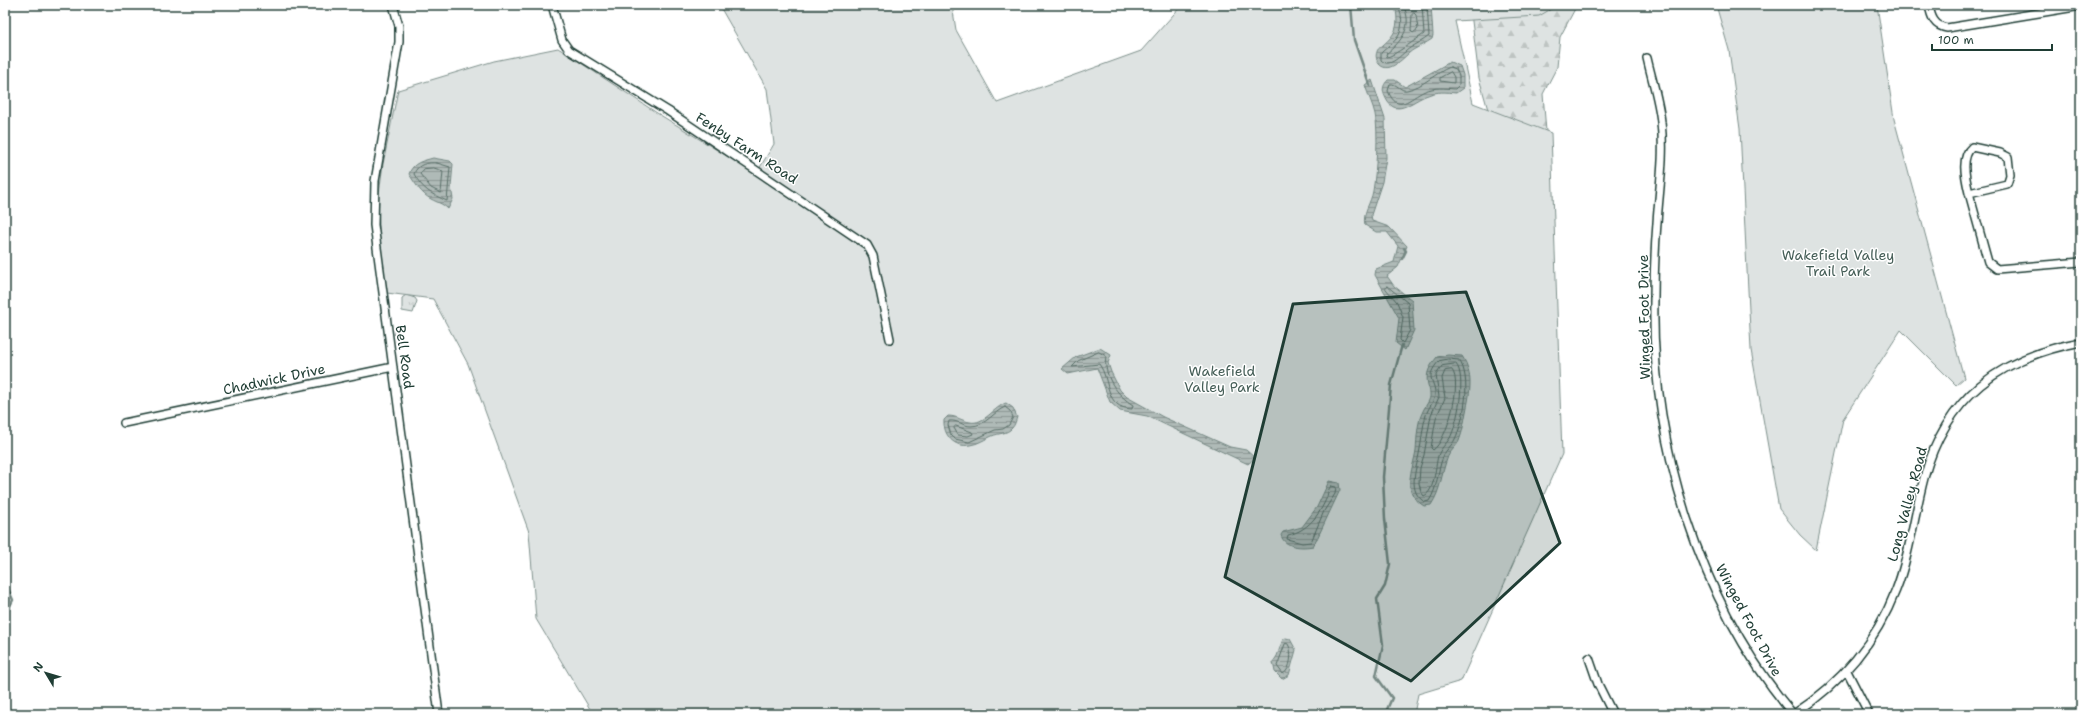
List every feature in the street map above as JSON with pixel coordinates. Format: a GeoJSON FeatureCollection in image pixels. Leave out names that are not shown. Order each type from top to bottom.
{"type":"FeatureCollection","features":[{"type":"Feature","properties":{"kind":"street","name":"Bell Road"},"geometry":{"type":"LineString","coordinates":[[393,5],[399,26],[399,42],[374,200],[377,256],[439,714]]}},
{"type":"Feature","properties":{"kind":"street","name":"Fenby Farm Road"},"geometry":{"type":"LineString","coordinates":[[552,5],[562,40],[569,50],[668,111],[866,245],[873,256],[890,339]]}},
{"type":"Feature","properties":{"kind":"street"},"geometry":{"type":"LineString","coordinates":[[1929,5],[1932,18],[1936,23],[1947,28],[2081,6]]}},
{"type":"Feature","properties":{"kind":"street","name":"Winged Foot Drive"},"geometry":{"type":"LineString","coordinates":[[1647,58],[1659,110],[1662,138],[1655,258],[1654,329],[1658,386],[1669,453],[1691,529],[1716,590],[1753,658],[1772,689],[1793,714]]}},
{"type":"Feature","properties":{"kind":"street"},"geometry":{"type":"LineString","coordinates":[[1969,193],[2007,184],[2010,175],[2008,157],[2000,153],[1972,147],[1969,150],[1965,164],[1969,193],[1988,262],[1997,268],[2081,262]]}},
{"type":"Feature","properties":{"kind":"street","name":"Long Valley Road"},"geometry":{"type":"LineString","coordinates":[[1793,714],[1828,689],[1847,671],[1881,624],[1896,590],[1910,547],[1924,478],[1931,455],[1942,430],[1951,416],[1970,394],[2000,371],[2036,354],[2081,342]]}},
{"type":"Feature","properties":{"kind":"street","name":"Chadwick Drive"},"geometry":{"type":"LineString","coordinates":[[124,423],[393,367]]}},
{"type":"Feature","properties":{"kind":"street"},"geometry":{"type":"LineString","coordinates":[[1589,658],[1598,684],[1613,714]]}},
{"type":"Feature","properties":{"kind":"street"},"geometry":{"type":"LineString","coordinates":[[1847,671],[1869,714]]}},
{"type":"Feature","properties":{"kind":"highlighted area"},"geometry":{"type":"Polygon","coordinates":[[[1466,292],[1560,543],[1411,681],[1225,577],[1293,304],[1466,292]]]}},
{"type":"Feature","properties":{"kind":"green space","name":"Wakefield Valley Park"},"geometry":{"type":"Polygon","coordinates":[[[719,5],[952,5],[956,30],[997,103],[1141,51],[1182,5],[1558,5],[1539,16],[1455,21],[1473,103],[1551,133],[1562,454],[1461,681],[1418,694],[1414,714],[593,714],[536,619],[529,532],[468,364],[433,299],[387,293],[380,247],[378,202],[383,164],[398,90],[494,61],[558,48],[657,113],[756,174],[774,144],[767,89],[719,5]]]}},
{"type":"Feature","properties":{"kind":"green space"},"geometry":{"type":"Polygon","coordinates":[[[1470,5],[1577,5],[1560,37],[1557,67],[1543,94],[1547,144],[1490,117],[1479,78],[1470,5]]]}},
{"type":"Feature","properties":{"kind":"green space","name":"Wakefield Valley Trail Park"},"geometry":{"type":"Polygon","coordinates":[[[1716,5],[1877,5],[1894,119],[1964,378],[1956,385],[1901,330],[1843,419],[1816,550],[1800,535],[1779,509],[1751,350],[1740,129],[1729,50],[1716,5]]]}},
{"type":"Feature","properties":{"kind":"green space"},"geometry":{"type":"Polygon","coordinates":[[[406,295],[415,298],[417,301],[413,313],[402,311],[402,298],[406,295]]]}},
{"type":"Feature","properties":{"kind":"water"},"geometry":{"type":"Polygon","coordinates":[[[1390,5],[1431,5],[1433,35],[1432,39],[1413,50],[1397,63],[1388,68],[1379,64],[1376,55],[1378,49],[1391,38],[1395,30],[1397,21],[1396,10],[1390,5]]]}},
{"type":"Feature","properties":{"kind":"water"},"geometry":{"type":"Polygon","coordinates":[[[1450,62],[1460,66],[1463,75],[1463,88],[1456,93],[1435,93],[1404,107],[1398,108],[1393,107],[1388,102],[1383,88],[1388,80],[1395,80],[1405,87],[1450,62]]]}},
{"type":"Feature","properties":{"kind":"water"},"geometry":{"type":"Polygon","coordinates":[[[1372,80],[1385,119],[1386,158],[1382,182],[1371,215],[1372,221],[1389,227],[1407,246],[1398,267],[1387,276],[1394,286],[1412,300],[1414,330],[1405,350],[1396,343],[1399,318],[1375,275],[1376,269],[1394,262],[1398,246],[1387,232],[1376,232],[1365,225],[1364,221],[1373,191],[1377,152],[1375,114],[1365,85],[1372,80]]]}},
{"type":"Feature","properties":{"kind":"water"},"geometry":{"type":"Polygon","coordinates":[[[433,158],[450,161],[453,164],[451,187],[453,199],[448,209],[444,205],[424,194],[409,174],[416,164],[433,158]]]}},
{"type":"Feature","properties":{"kind":"water"},"geometry":{"type":"Polygon","coordinates":[[[1100,348],[1111,355],[1108,363],[1111,372],[1120,390],[1127,397],[1163,417],[1230,447],[1246,450],[1255,458],[1248,464],[1147,416],[1120,411],[1110,402],[1097,368],[1068,374],[1062,369],[1076,357],[1100,348]]]}},
{"type":"Feature","properties":{"kind":"water"},"geometry":{"type":"Polygon","coordinates":[[[1448,355],[1462,356],[1466,363],[1470,376],[1469,397],[1462,434],[1459,441],[1448,456],[1439,488],[1431,505],[1424,506],[1412,494],[1410,487],[1411,473],[1416,450],[1418,425],[1421,415],[1429,401],[1430,391],[1427,377],[1432,363],[1437,357],[1448,355]]]}},
{"type":"Feature","properties":{"kind":"water"},"geometry":{"type":"Polygon","coordinates":[[[1006,403],[1013,408],[1017,417],[1014,425],[1008,431],[992,436],[976,444],[964,445],[954,442],[945,431],[944,420],[948,416],[967,421],[980,421],[1006,403]]]}},
{"type":"Feature","properties":{"kind":"water"},"geometry":{"type":"Polygon","coordinates":[[[1329,481],[1339,483],[1340,490],[1313,546],[1299,547],[1290,545],[1281,535],[1283,532],[1302,527],[1317,507],[1329,481]]]}},
{"type":"Feature","properties":{"kind":"water"},"geometry":{"type":"Polygon","coordinates":[[[1283,639],[1290,639],[1296,650],[1289,675],[1282,679],[1275,672],[1273,662],[1277,656],[1283,639]]]}},
{"type":"Feature","properties":{"kind":"waterway"},"geometry":{"type":"LineString","coordinates":[[1351,5],[1354,40],[1370,86]]}},
{"type":"Feature","properties":{"kind":"waterway"},"geometry":{"type":"LineString","coordinates":[[1402,259],[1406,251],[1404,248]]}},
{"type":"Feature","properties":{"kind":"waterway"},"geometry":{"type":"LineString","coordinates":[[1385,714],[1392,698],[1376,676],[1383,645],[1377,599],[1385,586],[1390,564],[1385,519],[1383,477],[1391,385],[1402,345]]}},
{"type":"Feature","properties":{"kind":"waterway"},"geometry":{"type":"LineString","coordinates":[[5,553],[7,562],[7,586],[13,600],[5,616]]}}]}
